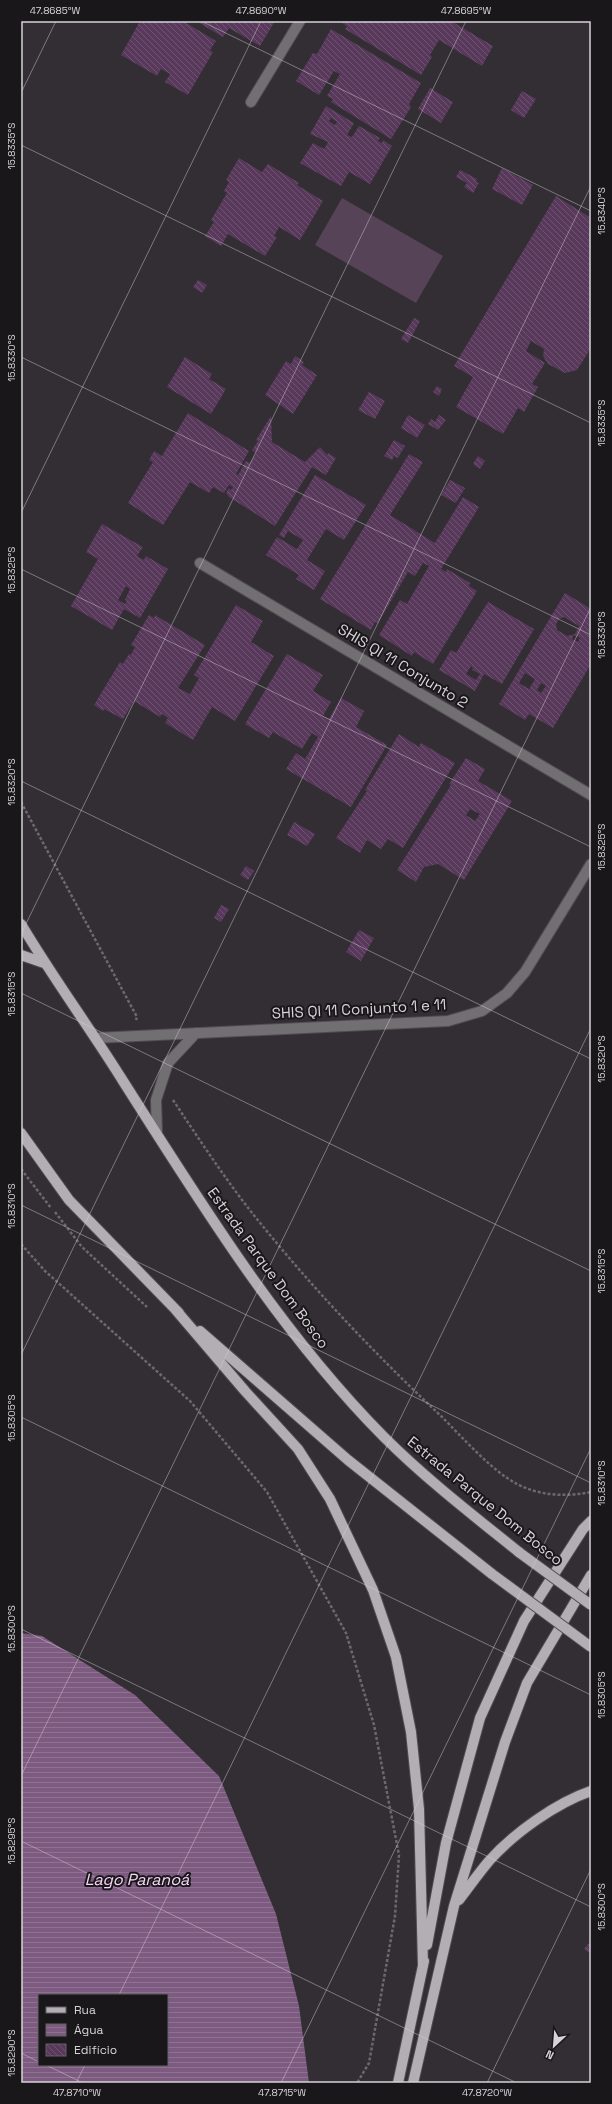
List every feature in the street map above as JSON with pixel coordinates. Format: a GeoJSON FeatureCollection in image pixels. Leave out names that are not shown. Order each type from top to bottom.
{"type":"FeatureCollection","features":[{"type":"Feature","properties":{"kind":"main road","name":"Estrada Parque Dom Bosco"},"geometry":{"type":"LineString","coordinates":[[21,924],[44,963],[96,1038],[216,1225],[299,1341],[384,1438],[450,1496],[520,1553],[591,1605]]}},
{"type":"Feature","properties":{"kind":"main road"},"geometry":{"type":"LineString","coordinates":[[21,955],[44,963]]}},
{"type":"Feature","properties":{"kind":"main road"},"geometry":{"type":"LineString","coordinates":[[21,1133],[69,1200],[175,1309],[245,1391],[298,1449],[330,1499],[373,1590],[396,1657],[411,1732],[419,1809],[423,1966]]}},
{"type":"Feature","properties":{"kind":"main road"},"geometry":{"type":"LineString","coordinates":[[175,1309],[348,1460],[492,1574],[591,1647]]}},
{"type":"Feature","properties":{"kind":"main road"},"geometry":{"type":"LineString","coordinates":[[398,2083],[423,1966],[446,1844],[480,1718],[524,1621],[584,1529],[591,1521]]}},
{"type":"Feature","properties":{"kind":"main road"},"geometry":{"type":"LineString","coordinates":[[413,2083],[454,1906],[506,1742],[527,1683],[591,1575]]}},
{"type":"Feature","properties":{"kind":"main road"},"geometry":{"type":"LineString","coordinates":[[454,1906],[490,1861],[514,1838],[547,1812],[591,1791]]}},
{"type":"Feature","properties":{"kind":"street"},"geometry":{"type":"LineString","coordinates":[[251,102],[300,21]]}},
{"type":"Feature","properties":{"kind":"street","name":"SHIS QI 11 Conjunto 2"},"geometry":{"type":"LineString","coordinates":[[200,563],[591,795]]}},
{"type":"Feature","properties":{"kind":"street","name":"SHIS QI 11 Conjunto 1 e 11"},"geometry":{"type":"LineString","coordinates":[[96,1038],[448,1021],[482,1011],[507,993],[525,972],[588,878],[591,864]]}},
{"type":"Feature","properties":{"kind":"street"},"geometry":{"type":"LineString","coordinates":[[157,1133],[156,1100],[168,1063],[196,1033]]}},
{"type":"Feature","properties":{"kind":"path"},"geometry":{"type":"LineString","coordinates":[[21,802],[137,1017],[134,1036]]}},
{"type":"Feature","properties":{"kind":"path"},"geometry":{"type":"LineString","coordinates":[[161,1081],[213,1160],[260,1223],[329,1303],[425,1401],[490,1464],[510,1481],[531,1490],[556,1495],[576,1495],[591,1492]]}},
{"type":"Feature","properties":{"kind":"path"},"geometry":{"type":"LineString","coordinates":[[21,1244],[45,1271],[190,1401],[266,1492],[346,1633],[374,1725],[399,1855],[395,1916],[369,2064],[357,2083]]}},
{"type":"Feature","properties":{"kind":"shaded area"},"geometry":{"type":"Polygon","coordinates":[[[342,198],[443,256],[416,303],[315,245],[342,198]]]}},
{"type":"Feature","properties":{"kind":"water","name":"Lago Paranoá"},"geometry":{"type":"Polygon","coordinates":[[[21,1633],[42,1636],[135,1695],[219,1776],[276,1914],[299,2006],[309,2083],[21,2083],[21,1633]]]}},
{"type":"Feature","properties":{"kind":"building"},"geometry":{"type":"Polygon","coordinates":[[[140,21],[183,21],[216,41],[210,50],[213,52],[188,95],[165,82],[170,74],[161,69],[157,76],[121,55],[140,21]]]}},
{"type":"Feature","properties":{"kind":"building"},"geometry":{"type":"Polygon","coordinates":[[[196,21],[275,21],[260,46],[229,28],[223,37],[196,21]]]}},
{"type":"Feature","properties":{"kind":"building"},"geometry":{"type":"Polygon","coordinates":[[[343,21],[451,21],[493,46],[482,66],[439,40],[430,55],[432,57],[421,75],[345,29],[347,26],[342,23],[343,21]]]}},
{"type":"Feature","properties":{"kind":"building"},"geometry":{"type":"Polygon","coordinates":[[[331,29],[421,83],[409,104],[411,107],[391,139],[331,102],[333,99],[327,96],[340,74],[334,71],[319,95],[296,81],[313,53],[317,54],[331,29]]]}},
{"type":"Feature","properties":{"kind":"building"},"geometry":{"type":"Polygon","coordinates":[[[430,88],[453,102],[441,123],[418,109],[430,88]]]}},
{"type":"Feature","properties":{"kind":"building"},"geometry":{"type":"Polygon","coordinates":[[[522,91],[536,99],[524,118],[511,110],[522,91]]]}},
{"type":"Feature","properties":{"kind":"building"},"geometry":{"type":"Polygon","coordinates":[[[326,106],[354,123],[347,135],[352,137],[359,126],[380,138],[378,141],[382,143],[383,140],[392,146],[370,184],[349,172],[341,186],[300,163],[313,143],[324,149],[328,142],[310,134],[326,106]],[[331,118],[329,121],[335,125],[337,122],[331,118]]]}},
{"type":"Feature","properties":{"kind":"building"},"geometry":{"type":"Polygon","coordinates":[[[239,158],[262,172],[268,164],[299,183],[297,185],[323,201],[300,240],[279,227],[274,236],[277,237],[265,256],[228,234],[221,246],[205,236],[214,222],[211,220],[227,193],[224,191],[229,182],[226,180],[239,158]]]}},
{"type":"Feature","properties":{"kind":"building"},"geometry":{"type":"Polygon","coordinates":[[[502,168],[533,185],[522,205],[492,189],[502,168]]]}},
{"type":"Feature","properties":{"kind":"building"},"geometry":{"type":"Polygon","coordinates":[[[460,170],[477,179],[476,182],[479,183],[473,193],[464,187],[467,183],[456,177],[460,170]]]}},
{"type":"Feature","properties":{"kind":"building"},"geometry":{"type":"Polygon","coordinates":[[[556,196],[591,218],[591,348],[577,370],[565,373],[548,364],[543,356],[544,349],[531,341],[526,351],[545,363],[532,384],[538,387],[524,412],[518,408],[503,434],[456,407],[473,377],[454,366],[556,196]]]}},
{"type":"Feature","properties":{"kind":"building"},"geometry":{"type":"Polygon","coordinates":[[[198,280],[207,285],[202,293],[193,287],[198,280]]]}},
{"type":"Feature","properties":{"kind":"building"},"geometry":{"type":"Polygon","coordinates":[[[414,318],[420,321],[408,343],[401,339],[414,318]]]}},
{"type":"Feature","properties":{"kind":"building"},"geometry":{"type":"Polygon","coordinates":[[[295,356],[304,362],[302,365],[317,375],[293,414],[265,395],[286,361],[291,364],[295,356]]]}},
{"type":"Feature","properties":{"kind":"building"},"geometry":{"type":"Polygon","coordinates":[[[185,357],[212,374],[209,379],[226,389],[211,414],[167,387],[185,357]]]}},
{"type":"Feature","properties":{"kind":"building"},"geometry":{"type":"Polygon","coordinates":[[[437,386],[442,389],[439,396],[433,392],[437,386]]]}},
{"type":"Feature","properties":{"kind":"building"},"geometry":{"type":"Polygon","coordinates":[[[369,392],[385,401],[375,419],[358,410],[369,392]]]}},
{"type":"Feature","properties":{"kind":"building"},"geometry":{"type":"Polygon","coordinates":[[[188,413],[249,451],[236,474],[238,475],[246,461],[250,463],[256,453],[252,450],[258,441],[256,440],[271,416],[272,442],[305,462],[320,447],[327,455],[328,453],[336,458],[326,475],[312,467],[275,526],[229,497],[226,493],[229,488],[231,490],[233,487],[229,485],[224,493],[213,487],[209,493],[190,482],[163,525],[128,503],[153,462],[149,460],[154,451],[162,456],[188,413]]]}},
{"type":"Feature","properties":{"kind":"building"},"geometry":{"type":"Polygon","coordinates":[[[408,415],[425,425],[417,438],[401,428],[408,415]]]}},
{"type":"Feature","properties":{"kind":"building"},"geometry":{"type":"Polygon","coordinates":[[[439,415],[446,420],[438,430],[428,424],[431,419],[435,422],[439,415]]]}},
{"type":"Feature","properties":{"kind":"building"},"geometry":{"type":"Polygon","coordinates":[[[394,440],[405,446],[398,458],[394,456],[392,460],[384,456],[394,440]]]}},
{"type":"Feature","properties":{"kind":"building"},"geometry":{"type":"Polygon","coordinates":[[[409,454],[423,462],[390,515],[435,543],[463,497],[479,507],[441,569],[446,572],[447,569],[470,583],[469,586],[477,591],[433,664],[414,652],[412,656],[379,635],[400,600],[407,604],[429,566],[423,563],[415,576],[408,572],[378,623],[375,622],[371,630],[320,599],[409,454]]]}},
{"type":"Feature","properties":{"kind":"building"},"geometry":{"type":"Polygon","coordinates":[[[478,456],[485,461],[480,469],[473,464],[478,456]]]}},
{"type":"Feature","properties":{"kind":"building"},"geometry":{"type":"Polygon","coordinates":[[[315,475],[366,505],[344,540],[326,529],[307,560],[325,571],[314,590],[296,579],[299,575],[266,555],[277,537],[297,549],[303,540],[288,531],[284,538],[279,535],[315,475]]]}},
{"type":"Feature","properties":{"kind":"building"},"geometry":{"type":"Polygon","coordinates":[[[450,480],[465,488],[456,503],[441,495],[450,480]]]}},
{"type":"Feature","properties":{"kind":"building"},"geometry":{"type":"Polygon","coordinates":[[[102,524],[143,547],[137,556],[144,560],[146,556],[168,569],[140,618],[124,609],[112,630],[71,606],[98,559],[86,552],[102,524]],[[126,586],[118,600],[125,604],[127,601],[125,600],[130,589],[126,586]]]}},
{"type":"Feature","properties":{"kind":"building"},"geometry":{"type":"Polygon","coordinates":[[[565,593],[591,609],[591,664],[553,728],[529,714],[525,720],[499,704],[565,593]],[[564,617],[559,619],[556,624],[557,630],[567,636],[575,634],[579,626],[564,617]],[[574,635],[572,639],[578,642],[580,638],[574,635]],[[525,673],[519,683],[529,689],[535,679],[525,673]],[[541,683],[537,690],[541,693],[546,686],[541,683]]]}},
{"type":"Feature","properties":{"kind":"building"},"geometry":{"type":"Polygon","coordinates":[[[488,602],[534,629],[502,684],[484,674],[475,691],[439,670],[451,650],[456,653],[488,602]],[[471,666],[466,674],[476,680],[480,674],[472,670],[473,668],[471,666]]]}},
{"type":"Feature","properties":{"kind":"building"},"geometry":{"type":"Polygon","coordinates":[[[236,605],[263,621],[251,642],[274,656],[235,721],[212,707],[193,740],[165,723],[168,718],[162,714],[160,717],[134,701],[123,719],[104,709],[103,711],[94,705],[120,662],[123,664],[129,654],[131,655],[135,647],[131,645],[149,615],[154,618],[155,615],[205,645],[178,688],[190,694],[199,678],[194,675],[236,605]]]}},
{"type":"Feature","properties":{"kind":"building"},"geometry":{"type":"Polygon","coordinates":[[[287,654],[323,675],[313,691],[331,702],[323,716],[329,719],[341,698],[364,711],[356,727],[387,745],[351,807],[286,769],[296,753],[305,759],[318,737],[312,733],[302,749],[273,732],[269,738],[245,724],[287,654]]]}},
{"type":"Feature","properties":{"kind":"building"},"geometry":{"type":"Polygon","coordinates":[[[399,734],[419,747],[421,743],[455,763],[403,848],[388,839],[381,849],[367,840],[360,853],[336,838],[367,791],[365,790],[399,734]]]}},
{"type":"Feature","properties":{"kind":"building"},"geometry":{"type":"Polygon","coordinates":[[[466,758],[485,769],[478,781],[512,801],[464,880],[438,864],[424,867],[416,882],[397,870],[451,785],[449,784],[466,758]],[[470,809],[466,815],[475,821],[480,814],[470,809]]]}},
{"type":"Feature","properties":{"kind":"building"},"geometry":{"type":"Polygon","coordinates":[[[294,822],[315,834],[307,846],[287,835],[294,822]]]}},
{"type":"Feature","properties":{"kind":"building"},"geometry":{"type":"Polygon","coordinates":[[[246,866],[254,871],[248,880],[240,875],[246,866]]]}},
{"type":"Feature","properties":{"kind":"building"},"geometry":{"type":"Polygon","coordinates":[[[221,905],[229,909],[221,922],[214,918],[221,905]]]}},
{"type":"Feature","properties":{"kind":"building"},"geometry":{"type":"Polygon","coordinates":[[[359,930],[374,938],[361,961],[346,952],[359,930]]]}},
{"type":"Feature","properties":{"kind":"building"},"geometry":{"type":"Polygon","coordinates":[[[589,1943],[591,1945],[591,1954],[584,1949],[589,1943]]]}}]}
